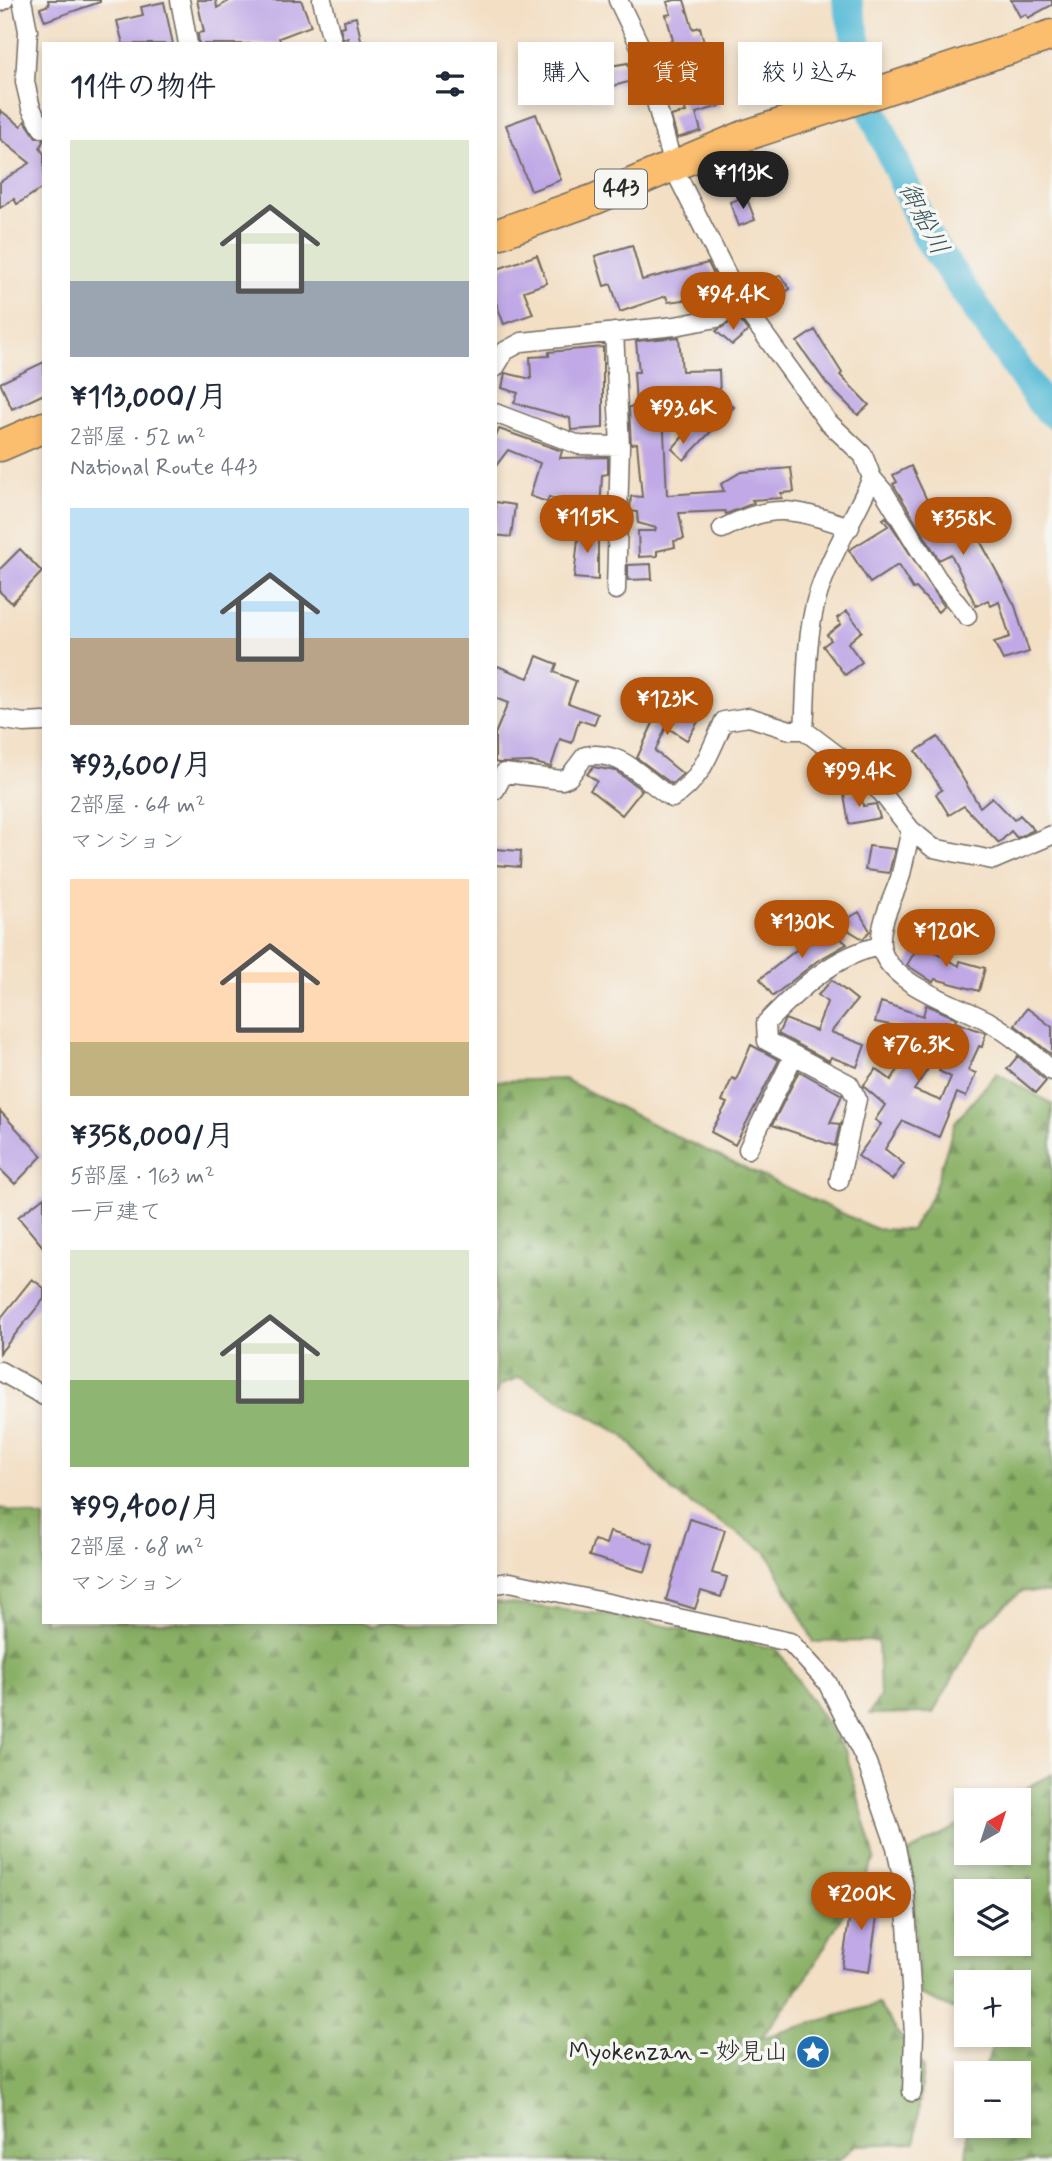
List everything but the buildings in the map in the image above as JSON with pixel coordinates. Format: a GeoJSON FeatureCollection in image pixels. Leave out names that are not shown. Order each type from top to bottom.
{"type":"FeatureCollection","features":[{"type":"Feature","properties":{"kind":"highway","name":"443"},"geometry":{"type":"LineString","coordinates":[[497,235],[673,167],[744,136],[1052,34]]}},
{"type":"Feature","properties":{"kind":"highway"},"geometry":{"type":"LineString","coordinates":[[0,446],[42,428]]}},
{"type":"Feature","properties":{"kind":"street"},"geometry":{"type":"LineString","coordinates":[[22,0],[28,31],[25,82],[32,108],[42,128]]}},
{"type":"Feature","properties":{"kind":"street"},"geometry":{"type":"LineString","coordinates":[[180,0],[188,42]]}},
{"type":"Feature","properties":{"kind":"street"},"geometry":{"type":"LineString","coordinates":[[323,0],[334,42]]}},
{"type":"Feature","properties":{"kind":"street"},"geometry":{"type":"LineString","coordinates":[[618,0],[643,52],[673,167],[740,301],[827,421],[863,455],[872,478],[884,492],[937,578],[967,616]]}},
{"type":"Feature","properties":{"kind":"street"},"geometry":{"type":"LineString","coordinates":[[497,365],[505,351],[522,342],[717,318],[740,301]]}},
{"type":"Feature","properties":{"kind":"street"},"geometry":{"type":"LineString","coordinates":[[614,332],[620,446],[616,590]]}},
{"type":"Feature","properties":{"kind":"street"},"geometry":{"type":"LineString","coordinates":[[497,414],[579,445],[620,446]]}},
{"type":"Feature","properties":{"kind":"street"},"geometry":{"type":"LineString","coordinates":[[804,730],[808,647],[816,602],[827,569],[872,478]]}},
{"type":"Feature","properties":{"kind":"street"},"geometry":{"type":"LineString","coordinates":[[722,529],[770,509],[806,513],[850,527]]}},
{"type":"Feature","properties":{"kind":"street"},"geometry":{"type":"LineString","coordinates":[[497,786],[504,773],[562,780],[569,777],[585,756],[602,752],[621,760],[673,798],[687,790],[701,769],[724,721],[749,718],[790,730],[804,730],[882,793],[911,830],[933,848],[993,860],[1052,835]]}},
{"type":"Feature","properties":{"kind":"street"},"geometry":{"type":"LineString","coordinates":[[0,719],[24,723],[42,722]]}},
{"type":"Feature","properties":{"kind":"street"},"geometry":{"type":"LineString","coordinates":[[911,830],[887,913],[881,946],[891,968],[921,989],[987,1021],[1020,1042],[1052,1071]]}},
{"type":"Feature","properties":{"kind":"street"},"geometry":{"type":"LineString","coordinates":[[839,1181],[857,1099],[849,1084],[767,1041],[766,1023],[796,993],[836,964],[881,946]]}},
{"type":"Feature","properties":{"kind":"street"},"geometry":{"type":"LineString","coordinates":[[748,1149],[794,1055]]}},
{"type":"Feature","properties":{"kind":"street"},"geometry":{"type":"LineString","coordinates":[[0,1371],[42,1395]]}},
{"type":"Feature","properties":{"kind":"street"},"geometry":{"type":"LineString","coordinates":[[497,1584],[510,1582],[790,1642],[827,1682],[867,1763],[896,1847],[905,1892],[914,2034],[912,2092]]}},
{"type":"Feature","properties":{"kind":"green space"},"geometry":{"type":"Polygon","coordinates":[[[997,1073],[1052,1104],[1052,1593],[1022,1591],[983,1625],[933,1713],[869,1714],[880,1696],[878,1641],[814,1642],[767,1552],[673,1492],[624,1436],[520,1377],[501,1385],[497,1392],[497,1081],[564,1079],[684,1140],[876,1229],[911,1230],[933,1193],[955,1122],[997,1073]]]}},
{"type":"Feature","properties":{"kind":"green space"},"geometry":{"type":"Polygon","coordinates":[[[0,1508],[42,1518],[42,1624],[363,1624],[370,1627],[380,1624],[497,1624],[497,1602],[617,1616],[777,1649],[846,1753],[875,1859],[807,1977],[761,2038],[878,2004],[923,2068],[915,2143],[855,2145],[839,2161],[0,2161],[0,1508]]]}},
{"type":"Feature","properties":{"kind":"green space"},"geometry":{"type":"Polygon","coordinates":[[[1052,1774],[1052,2161],[966,2161],[967,2138],[1031,2138],[1031,2061],[987,2061],[992,2047],[1031,2047],[1031,1970],[954,1970],[954,2009],[920,1995],[909,1852],[954,1828],[954,1866],[1031,1866],[1031,1788],[1027,1788],[1052,1774]]]}},
{"type":"Feature","properties":{"kind":"waterway","name":"御船川"},"geometry":{"type":"LineString","coordinates":[[847,0],[873,112],[928,238],[1041,402],[1052,413]]}},
{"type":"Feature","properties":{"kind":"place","name":"Myokenzan - 妙見山"},"geometry":{"type":"Point","coordinates":[813,2052]}}]}
